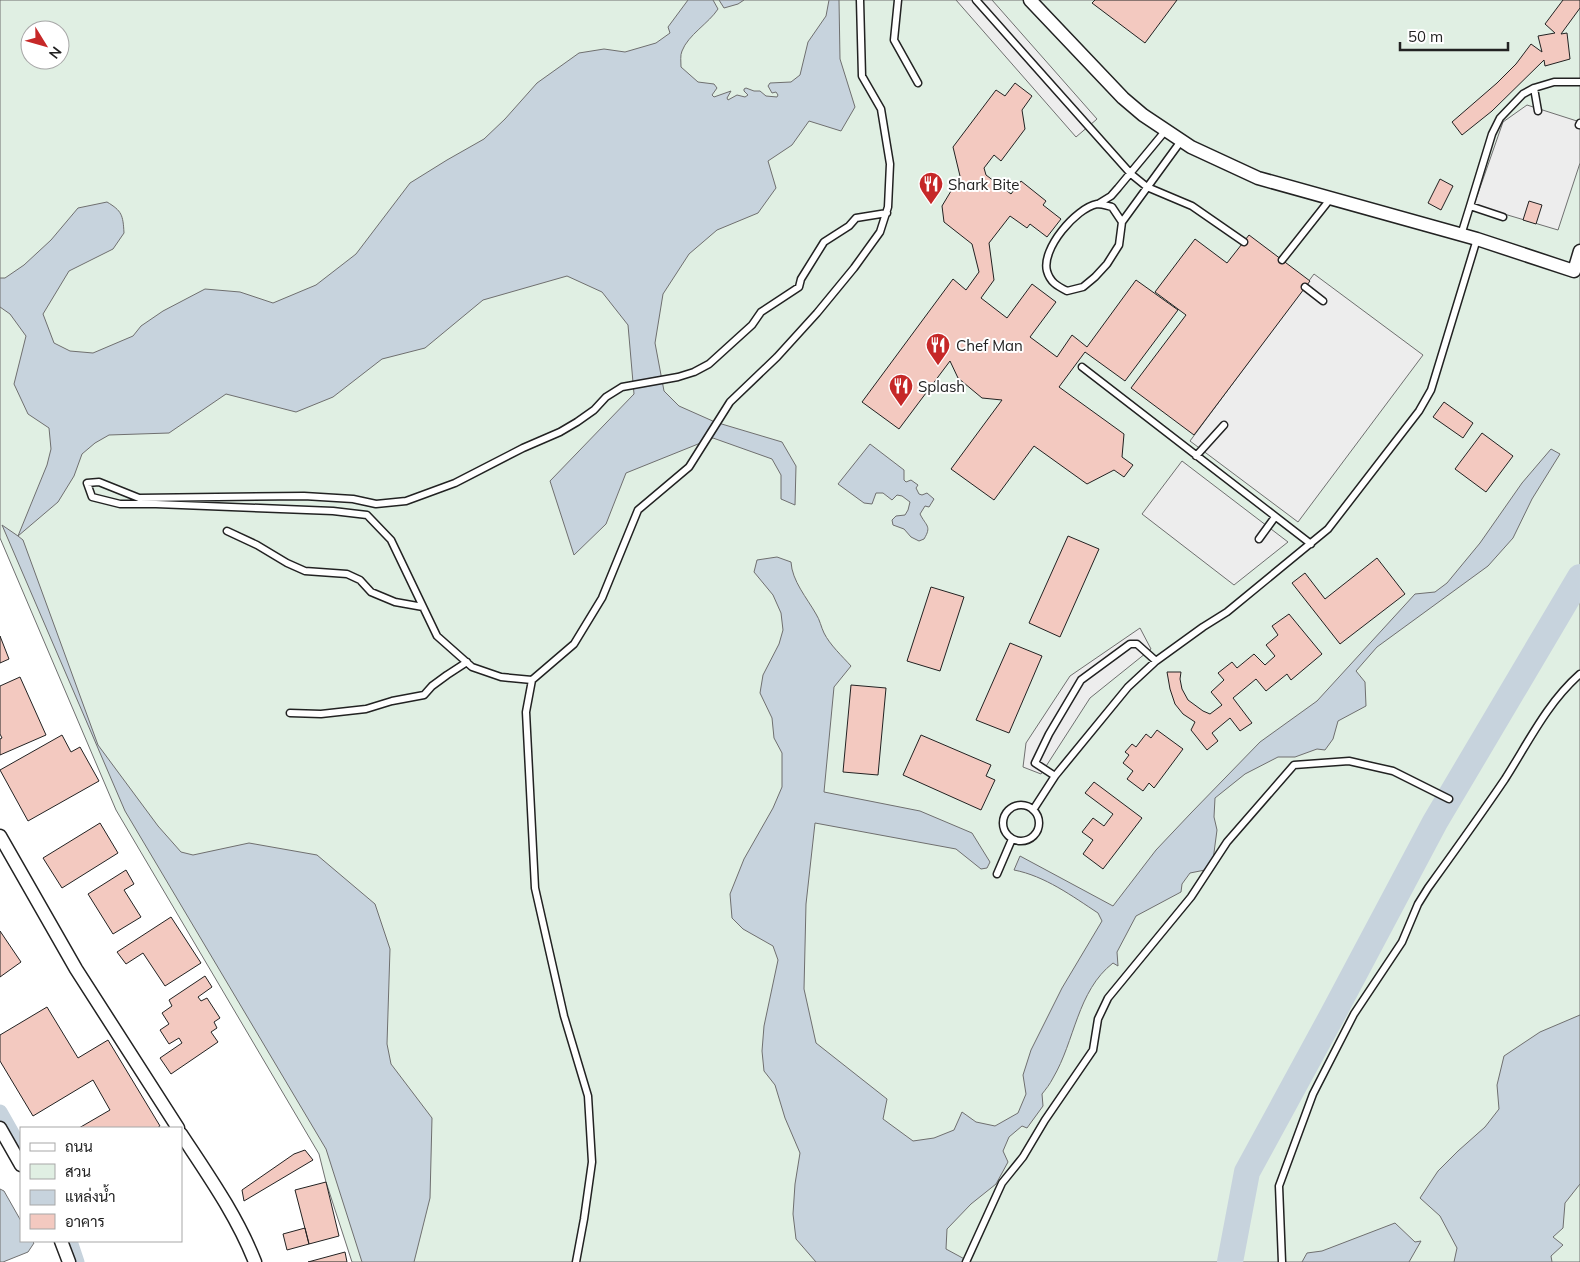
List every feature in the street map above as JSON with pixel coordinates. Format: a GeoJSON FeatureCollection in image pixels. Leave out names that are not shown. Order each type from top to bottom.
{"type":"FeatureCollection","features":[{"type":"Feature","properties":{"kind":"street"},"geometry":{"type":"LineString","coordinates":[[1030,0],[1123,98],[1181,140],[1227,164],[1258,178],[1477,239],[1577,272],[1580,251]]}},
{"type":"Feature","properties":{"kind":"street"},"geometry":{"type":"LineString","coordinates":[[0,836],[76,969],[177,1127]]}},
{"type":"Feature","properties":{"kind":"street"},"geometry":{"type":"LineString","coordinates":[[0,1128],[20,1163]]}},
{"type":"Feature","properties":{"kind":"street"},"geometry":{"type":"LineString","coordinates":[[182,1136],[232,1213],[245,1236],[255,1262]]}},
{"type":"Feature","properties":{"kind":"street"},"geometry":{"type":"LineString","coordinates":[[61,1242],[68,1262]]}},
{"type":"Feature","properties":{"kind":"lane"},"geometry":{"type":"LineString","coordinates":[[576,1262],[592,1162],[588,1096],[564,1016],[535,888],[526,712],[532,680],[574,644],[602,598],[638,510],[689,467],[730,402],[777,357],[818,313],[880,232],[888,207],[890,164],[881,109],[862,76],[860,0]]}},
{"type":"Feature","properties":{"kind":"lane"},"geometry":{"type":"LineString","coordinates":[[898,0],[894,40],[918,83]]}},
{"type":"Feature","properties":{"kind":"lane"},"geometry":{"type":"LineString","coordinates":[[976,0],[1131,174],[1147,188],[1192,206],[1244,242]]}},
{"type":"Feature","properties":{"kind":"lane"},"geometry":{"type":"LineString","coordinates":[[1461,235],[1492,134],[1500,118],[1523,94],[1534,88],[1554,82],[1580,82]]}},
{"type":"Feature","properties":{"kind":"lane"},"geometry":{"type":"LineString","coordinates":[[1534,88],[1538,111]]}},
{"type":"Feature","properties":{"kind":"lane"},"geometry":{"type":"LineString","coordinates":[[1166,130],[1111,196],[1078,213],[1062,231],[1048,253],[1046,269],[1053,284],[1067,291],[1083,287],[1107,264],[1119,245],[1122,222],[1181,140]]}},
{"type":"Feature","properties":{"kind":"lane"},"geometry":{"type":"LineString","coordinates":[[1282,260],[1304,235],[1331,198]]}},
{"type":"Feature","properties":{"kind":"lane"},"geometry":{"type":"LineString","coordinates":[[1098,204],[1112,207],[1122,222]]}},
{"type":"Feature","properties":{"kind":"lane"},"geometry":{"type":"LineString","coordinates":[[1470,206],[1503,217]]}},
{"type":"Feature","properties":{"kind":"lane"},"geometry":{"type":"LineString","coordinates":[[532,680],[501,677],[472,667],[438,636],[391,540],[367,515],[333,511],[120,504],[92,497],[87,483],[99,482],[139,498],[304,496],[353,499],[376,504],[406,501],[454,483],[523,448],[560,432],[594,410],[606,397],[622,387],[678,377],[694,372],[709,364],[752,325],[761,312],[799,287],[801,278],[824,242],[849,226],[856,218],[886,213]]}},
{"type":"Feature","properties":{"kind":"lane"},"geometry":{"type":"LineString","coordinates":[[1033,810],[1055,776],[1128,687],[1156,661],[1227,612],[1311,544],[1335,521],[1419,411],[1431,390],[1477,239]]}},
{"type":"Feature","properties":{"kind":"lane"},"geometry":{"type":"LineString","coordinates":[[1305,287],[1323,301]]}},
{"type":"Feature","properties":{"kind":"lane"},"geometry":{"type":"LineString","coordinates":[[1082,367],[1311,544]]}},
{"type":"Feature","properties":{"kind":"lane"},"geometry":{"type":"LineString","coordinates":[[1196,456],[1224,425]]}},
{"type":"Feature","properties":{"kind":"lane"},"geometry":{"type":"LineString","coordinates":[[1259,539],[1276,517]]}},
{"type":"Feature","properties":{"kind":"lane"},"geometry":{"type":"LineString","coordinates":[[227,531],[305,571],[347,574],[360,580],[371,592],[394,602],[423,607]]}},
{"type":"Feature","properties":{"kind":"lane"},"geometry":{"type":"LineString","coordinates":[[1055,776],[1035,763],[1049,734],[1081,680],[1130,644],[1137,644],[1156,661]]}},
{"type":"Feature","properties":{"kind":"lane"},"geometry":{"type":"LineString","coordinates":[[290,713],[321,714],[366,709],[392,701],[424,695],[432,686],[467,662]]}},
{"type":"Feature","properties":{"kind":"lane"},"geometry":{"type":"LineString","coordinates":[[1282,1262],[1279,1186],[1313,1094],[1354,1014],[1402,942],[1418,904],[1428,888],[1497,791],[1542,719],[1564,690],[1580,674]]}},
{"type":"Feature","properties":{"kind":"lane"},"geometry":{"type":"LineString","coordinates":[[966,1262],[1002,1183],[1023,1157],[1045,1120],[1093,1050],[1098,1019],[1108,998],[1191,897],[1227,842],[1294,765],[1349,761],[1393,771],[1448,799]]}},
{"type":"Feature","properties":{"kind":"lane"},"geometry":{"type":"LineString","coordinates":[[1027,806],[1037,816],[1039,822],[1038,829],[1029,840],[1022,842],[1012,839],[1005,831],[1003,825],[1007,811],[1013,807],[1027,806]]}},
{"type":"Feature","properties":{"kind":"lane"},"geometry":{"type":"LineString","coordinates":[[997,874],[1012,839]]}},
{"type":"Feature","properties":{"kind":"green space"},"geometry":{"type":"Polygon","coordinates":[[[0,0],[1580,0],[1580,251],[1574,271],[1580,273],[1580,1262],[352,1262],[319,1154],[116,810],[0,538],[0,0]]]}},
{"type":"Feature","properties":{"kind":"shaded area"},"geometry":{"type":"Polygon","coordinates":[[[956,0],[992,0],[1097,119],[1076,137],[956,0]]]}},
{"type":"Feature","properties":{"kind":"shaded area"},"geometry":{"type":"Polygon","coordinates":[[[1527,105],[1580,122],[1580,163],[1558,230],[1474,205],[1503,122],[1527,105]]]}},
{"type":"Feature","properties":{"kind":"shaded area"},"geometry":{"type":"Polygon","coordinates":[[[1314,274],[1423,355],[1298,522],[1190,441],[1314,274]]]}},
{"type":"Feature","properties":{"kind":"shaded area"},"geometry":{"type":"Polygon","coordinates":[[[1182,461],[1288,542],[1234,585],[1142,514],[1182,461]]]}},
{"type":"Feature","properties":{"kind":"shaded area"},"geometry":{"type":"Polygon","coordinates":[[[1140,628],[1151,649],[1090,698],[1041,774],[1023,767],[1026,743],[1070,676],[1140,628]]]}},
{"type":"Feature","properties":{"kind":"water"},"geometry":{"type":"Polygon","coordinates":[[[688,0],[713,0],[718,9],[685,45],[681,54],[681,67],[698,82],[714,84],[717,88],[712,95],[714,97],[731,91],[727,98],[728,100],[737,95],[745,97],[748,95],[744,91],[746,88],[760,91],[766,96],[777,97],[776,92],[772,93],[768,86],[770,83],[791,82],[800,75],[808,42],[826,16],[829,0],[839,0],[840,59],[855,107],[841,131],[809,121],[792,145],[768,161],[776,188],[758,213],[717,230],[689,254],[663,294],[655,343],[664,391],[679,406],[715,422],[782,442],[796,466],[795,505],[781,499],[781,475],[772,459],[713,438],[626,473],[606,524],[574,555],[550,481],[634,394],[628,325],[602,292],[567,276],[483,300],[425,348],[382,359],[333,397],[296,412],[226,394],[169,433],[109,435],[95,443],[82,454],[74,476],[58,502],[18,536],[47,465],[51,449],[49,428],[28,414],[14,384],[26,336],[10,314],[0,307],[0,278],[5,278],[24,265],[51,240],[78,208],[107,202],[121,214],[124,233],[113,249],[69,271],[43,314],[54,343],[70,351],[93,353],[133,336],[141,326],[163,311],[205,289],[240,292],[273,303],[316,285],[356,254],[410,183],[484,139],[505,119],[537,83],[579,53],[604,49],[625,52],[656,43],[670,33],[668,27],[688,0]]]}},
{"type":"Feature","properties":{"kind":"water"},"geometry":{"type":"Polygon","coordinates":[[[719,0],[744,0],[724,8],[719,0]]]}},
{"type":"Feature","properties":{"kind":"water"},"geometry":{"type":"Polygon","coordinates":[[[870,444],[904,470],[904,480],[906,482],[911,480],[918,485],[916,488],[919,494],[927,493],[934,499],[929,507],[925,506],[920,514],[928,529],[924,539],[919,541],[911,537],[904,529],[893,525],[892,520],[896,516],[905,515],[908,510],[910,502],[902,496],[897,495],[892,500],[883,493],[876,493],[872,504],[864,503],[838,484],[870,444]]]}},
{"type":"Feature","properties":{"kind":"water"},"geometry":{"type":"Polygon","coordinates":[[[1551,449],[1560,454],[1532,499],[1513,538],[1488,566],[1377,647],[1356,671],[1365,682],[1366,706],[1338,721],[1333,739],[1325,750],[1317,749],[1295,757],[1278,757],[1245,774],[1215,798],[1214,817],[1217,830],[1213,860],[1205,870],[1190,873],[1182,884],[1181,892],[1136,916],[1117,952],[1118,966],[1113,963],[1101,974],[1084,1002],[1060,1064],[1051,1082],[1042,1094],[1043,1106],[1027,1128],[1022,1126],[1009,1137],[1003,1151],[1008,1162],[996,1184],[971,1204],[947,1229],[946,1249],[970,1262],[816,1262],[796,1239],[793,1214],[800,1153],[785,1118],[775,1085],[764,1071],[762,1051],[764,1026],[778,960],[773,946],[743,929],[732,918],[730,894],[744,859],[773,808],[782,787],[782,753],[774,738],[772,718],[760,693],[763,675],[779,644],[783,630],[781,613],[773,595],[754,572],[757,560],[777,557],[791,562],[797,583],[817,616],[823,631],[836,650],[851,666],[834,687],[824,792],[920,811],[972,833],[990,862],[987,868],[981,869],[956,849],[815,823],[806,904],[804,989],[816,1043],[887,1099],[883,1119],[913,1141],[934,1138],[954,1130],[962,1112],[976,1122],[995,1126],[1018,1113],[1026,1094],[1023,1075],[1031,1050],[1062,988],[1102,921],[1098,913],[1058,887],[1037,877],[1014,870],[1020,856],[1113,906],[1156,850],[1260,742],[1317,701],[1415,594],[1435,592],[1447,583],[1480,543],[1522,483],[1551,449]]]}},
{"type":"Feature","properties":{"kind":"water"},"geometry":{"type":"Polygon","coordinates":[[[2,525],[23,540],[98,745],[158,826],[181,852],[193,855],[249,843],[317,855],[375,904],[390,949],[387,1044],[391,1064],[432,1118],[430,1198],[414,1262],[362,1262],[326,1149],[125,811],[2,525]]]}},
{"type":"Feature","properties":{"kind":"water"},"geometry":{"type":"Polygon","coordinates":[[[1580,1015],[1580,1184],[1565,1203],[1563,1228],[1553,1237],[1563,1245],[1551,1256],[1552,1262],[1454,1262],[1457,1248],[1440,1216],[1420,1198],[1438,1171],[1485,1127],[1499,1109],[1497,1085],[1504,1056],[1540,1032],[1580,1015]]]}},
{"type":"Feature","properties":{"kind":"water"},"geometry":{"type":"Polygon","coordinates":[[[0,1189],[4,1191],[20,1219],[20,1242],[34,1243],[28,1252],[0,1262],[0,1189]]]}},
{"type":"Feature","properties":{"kind":"water"},"geometry":{"type":"Polygon","coordinates":[[[1395,1223],[1415,1242],[1421,1241],[1409,1262],[1302,1262],[1307,1253],[1322,1251],[1395,1223]]]}},
{"type":"Feature","properties":{"kind":"building"},"geometry":{"type":"Polygon","coordinates":[[[1095,0],[1177,0],[1145,43],[1092,3],[1095,0]]]}},
{"type":"Feature","properties":{"kind":"building"},"geometry":{"type":"Polygon","coordinates":[[[1563,0],[1580,0],[1580,8],[1561,34],[1567,33],[1570,59],[1545,66],[1544,60],[1492,111],[1462,135],[1452,122],[1497,83],[1516,64],[1531,44],[1542,52],[1538,36],[1555,33],[1545,24],[1563,0]]]}},
{"type":"Feature","properties":{"kind":"building"},"geometry":{"type":"Polygon","coordinates":[[[1015,83],[1032,96],[1022,110],[1025,129],[1001,161],[994,155],[984,168],[986,175],[1011,194],[1021,181],[1046,201],[1043,205],[1061,219],[1047,237],[1030,224],[1027,228],[1010,216],[989,243],[994,280],[981,298],[1007,318],[1032,284],[1056,302],[1030,337],[1057,357],[1072,335],[1087,347],[1136,280],[1178,310],[1125,381],[1085,352],[1059,387],[1124,434],[1122,457],[1133,465],[1124,477],[1114,470],[1087,484],[1034,446],[994,500],[951,469],[1002,400],[982,398],[958,378],[950,361],[899,429],[862,402],[953,279],[966,290],[979,272],[972,244],[944,222],[942,206],[960,176],[953,147],[996,90],[1005,96],[1015,83]]]}},
{"type":"Feature","properties":{"kind":"building"},"geometry":{"type":"Polygon","coordinates":[[[1440,179],[1453,186],[1441,210],[1428,203],[1440,179]]]}},
{"type":"Feature","properties":{"kind":"building"},"geometry":{"type":"Polygon","coordinates":[[[1529,201],[1542,205],[1536,224],[1523,220],[1529,201]]]}},
{"type":"Feature","properties":{"kind":"building"},"geometry":{"type":"Polygon","coordinates":[[[1249,235],[1310,281],[1194,435],[1131,388],[1186,315],[1155,292],[1195,239],[1227,263],[1249,235]]]}},
{"type":"Feature","properties":{"kind":"building"},"geometry":{"type":"Polygon","coordinates":[[[1444,402],[1473,423],[1463,438],[1433,417],[1444,402]]]}},
{"type":"Feature","properties":{"kind":"building"},"geometry":{"type":"Polygon","coordinates":[[[1482,433],[1513,456],[1486,492],[1455,469],[1482,433]]]}},
{"type":"Feature","properties":{"kind":"building"},"geometry":{"type":"Polygon","coordinates":[[[1068,536],[1099,549],[1060,637],[1029,623],[1068,536]]]}},
{"type":"Feature","properties":{"kind":"building"},"geometry":{"type":"Polygon","coordinates":[[[1377,558],[1405,594],[1340,644],[1292,583],[1305,573],[1325,599],[1377,558]]]}},
{"type":"Feature","properties":{"kind":"building"},"geometry":{"type":"Polygon","coordinates":[[[931,587],[964,597],[940,671],[907,661],[931,587]]]}},
{"type":"Feature","properties":{"kind":"building"},"geometry":{"type":"Polygon","coordinates":[[[1289,614],[1322,654],[1291,680],[1287,674],[1266,691],[1256,679],[1233,698],[1252,723],[1240,731],[1230,718],[1212,733],[1218,741],[1207,750],[1191,730],[1195,722],[1183,714],[1175,704],[1167,672],[1181,672],[1182,689],[1188,700],[1210,714],[1222,705],[1211,692],[1224,680],[1218,673],[1232,662],[1237,668],[1254,654],[1265,665],[1275,656],[1266,645],[1278,635],[1272,626],[1289,614]]]}},
{"type":"Feature","properties":{"kind":"building"},"geometry":{"type":"Polygon","coordinates":[[[0,636],[9,659],[0,663],[0,636]]]}},
{"type":"Feature","properties":{"kind":"building"},"geometry":{"type":"Polygon","coordinates":[[[1010,643],[1042,656],[1009,733],[976,720],[1010,643]]]}},
{"type":"Feature","properties":{"kind":"building"},"geometry":{"type":"Polygon","coordinates":[[[20,677],[46,735],[0,755],[0,739],[2,738],[0,734],[0,686],[20,677]]]}},
{"type":"Feature","properties":{"kind":"building"},"geometry":{"type":"Polygon","coordinates":[[[851,685],[886,688],[878,775],[843,772],[851,685]]]}},
{"type":"Feature","properties":{"kind":"building"},"geometry":{"type":"Polygon","coordinates":[[[1157,730],[1183,749],[1154,788],[1149,783],[1143,791],[1127,779],[1133,771],[1123,763],[1129,755],[1125,752],[1132,744],[1136,747],[1146,734],[1151,738],[1157,730]]]}},
{"type":"Feature","properties":{"kind":"building"},"geometry":{"type":"Polygon","coordinates":[[[62,735],[71,752],[80,747],[99,781],[28,821],[0,770],[62,735]]]}},
{"type":"Feature","properties":{"kind":"building"},"geometry":{"type":"Polygon","coordinates":[[[921,735],[991,765],[986,776],[995,780],[981,810],[903,775],[921,735]]]}},
{"type":"Feature","properties":{"kind":"building"},"geometry":{"type":"Polygon","coordinates":[[[1094,782],[1142,818],[1103,869],[1083,854],[1093,840],[1082,832],[1093,818],[1104,826],[1113,814],[1085,793],[1094,782]]]}},
{"type":"Feature","properties":{"kind":"building"},"geometry":{"type":"Polygon","coordinates":[[[100,823],[118,853],[62,888],[43,858],[100,823]]]}},
{"type":"Feature","properties":{"kind":"building"},"geometry":{"type":"Polygon","coordinates":[[[126,870],[134,884],[124,890],[141,917],[113,934],[88,894],[126,870]]]}},
{"type":"Feature","properties":{"kind":"building"},"geometry":{"type":"Polygon","coordinates":[[[171,917],[201,963],[165,986],[143,953],[126,964],[117,952],[171,917]]]}},
{"type":"Feature","properties":{"kind":"building"},"geometry":{"type":"Polygon","coordinates":[[[0,931],[21,962],[0,977],[0,931]]]}},
{"type":"Feature","properties":{"kind":"building"},"geometry":{"type":"Polygon","coordinates":[[[205,976],[212,987],[198,997],[201,1001],[207,998],[220,1018],[214,1022],[217,1028],[211,1032],[218,1042],[171,1074],[160,1058],[182,1043],[179,1038],[169,1044],[160,1030],[169,1024],[162,1013],[172,1006],[169,1000],[205,976]]]}},
{"type":"Feature","properties":{"kind":"building"},"geometry":{"type":"Polygon","coordinates":[[[47,1007],[78,1058],[108,1040],[160,1126],[81,1127],[110,1110],[93,1080],[33,1116],[0,1061],[0,1035],[47,1007]]]}},
{"type":"Feature","properties":{"kind":"building"},"geometry":{"type":"Polygon","coordinates":[[[305,1150],[313,1160],[244,1201],[242,1190],[294,1154],[305,1150]]]}},
{"type":"Feature","properties":{"kind":"building"},"geometry":{"type":"Polygon","coordinates":[[[326,1182],[339,1236],[309,1244],[295,1190],[326,1182]]]}},
{"type":"Feature","properties":{"kind":"building"},"geometry":{"type":"Polygon","coordinates":[[[305,1228],[309,1244],[287,1250],[283,1234],[305,1228]]]}},
{"type":"Feature","properties":{"kind":"building"},"geometry":{"type":"Polygon","coordinates":[[[345,1252],[347,1262],[308,1262],[345,1252]]]}},
{"type":"Feature","properties":{"kind":"waterway"},"geometry":{"type":"LineString","coordinates":[[1230,1262],[1247,1172],[1435,822],[1580,577]]}},
{"type":"Feature","properties":{"kind":"waterway"},"geometry":{"type":"LineString","coordinates":[[0,1112],[20,1147]]}},
{"type":"Feature","properties":{"kind":"waterway"},"geometry":{"type":"LineString","coordinates":[[70,1242],[77,1262]]}},
{"type":"Feature","properties":{"kind":"place","name":"Shark Bite"},"geometry":{"type":"Point","coordinates":[931,205]}},
{"type":"Feature","properties":{"kind":"place","name":"Chef Man"},"geometry":{"type":"Point","coordinates":[938,366]}},
{"type":"Feature","properties":{"kind":"place","name":"Splash"},"geometry":{"type":"Point","coordinates":[901,407]}}]}
